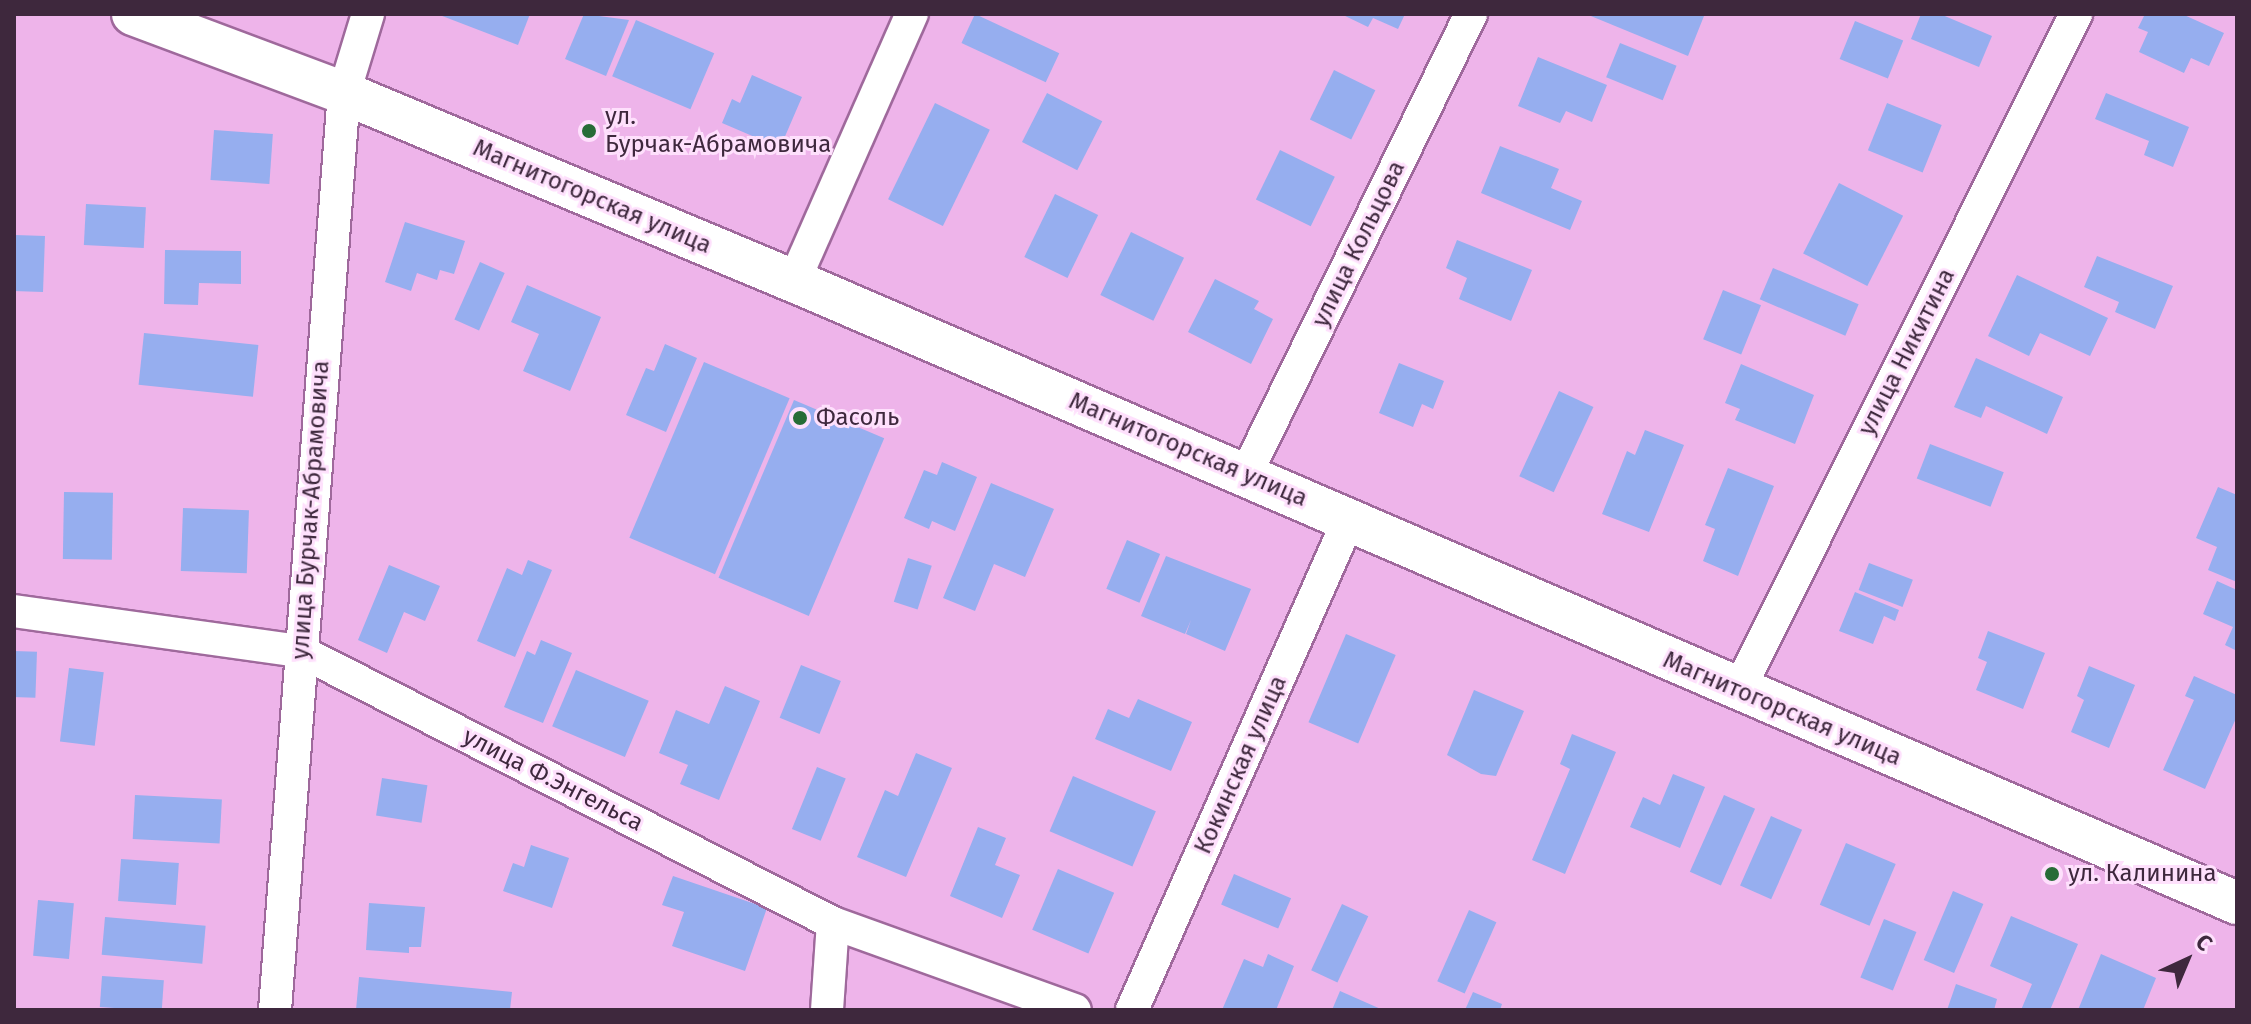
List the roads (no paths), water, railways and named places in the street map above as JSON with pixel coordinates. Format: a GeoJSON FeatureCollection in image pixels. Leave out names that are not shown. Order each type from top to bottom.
{"type":"FeatureCollection","features":[{"type":"Feature","properties":{"kind":"street","name":"Магнитогорская улица"},"geometry":{"type":"LineString","coordinates":[[133,14],[344,93],[794,281],[1246,474],[1738,691],[2237,903]]}},
{"type":"Feature","properties":{"kind":"street","name":"улица Бурчак-Абрамовича"},"geometry":{"type":"LineString","coordinates":[[275,1010],[344,93],[368,14]]}},
{"type":"Feature","properties":{"kind":"street"},"geometry":{"type":"LineString","coordinates":[[794,281],[912,14]]}},
{"type":"Feature","properties":{"kind":"street","name":"улица Кольцова"},"geometry":{"type":"LineString","coordinates":[[1246,474],[1471,14]]}},
{"type":"Feature","properties":{"kind":"street","name":"улица Никитина"},"geometry":{"type":"LineString","coordinates":[[1738,691],[2076,14]]}},
{"type":"Feature","properties":{"kind":"street","name":"Кокинская улица"},"geometry":{"type":"LineString","coordinates":[[1132,1010],[1349,519]]}},
{"type":"Feature","properties":{"kind":"street","name":"улица Ф.Энгельса"},"geometry":{"type":"LineString","coordinates":[[14,611],[300,651],[833,923],[1075,1010]]}},
{"type":"Feature","properties":{"kind":"street"},"geometry":{"type":"LineString","coordinates":[[827,1010],[833,923]]}},
{"type":"Feature","properties":{"kind":"place","name":"ул. Бурчак-Абрамовича"},"geometry":{"type":"Point","coordinates":[589,131]}},
{"type":"Feature","properties":{"kind":"place","name":"Фасоль"},"geometry":{"type":"Point","coordinates":[800,418]}},
{"type":"Feature","properties":{"kind":"place","name":"ул. Калинина"},"geometry":{"type":"Point","coordinates":[2052,874]}}]}
